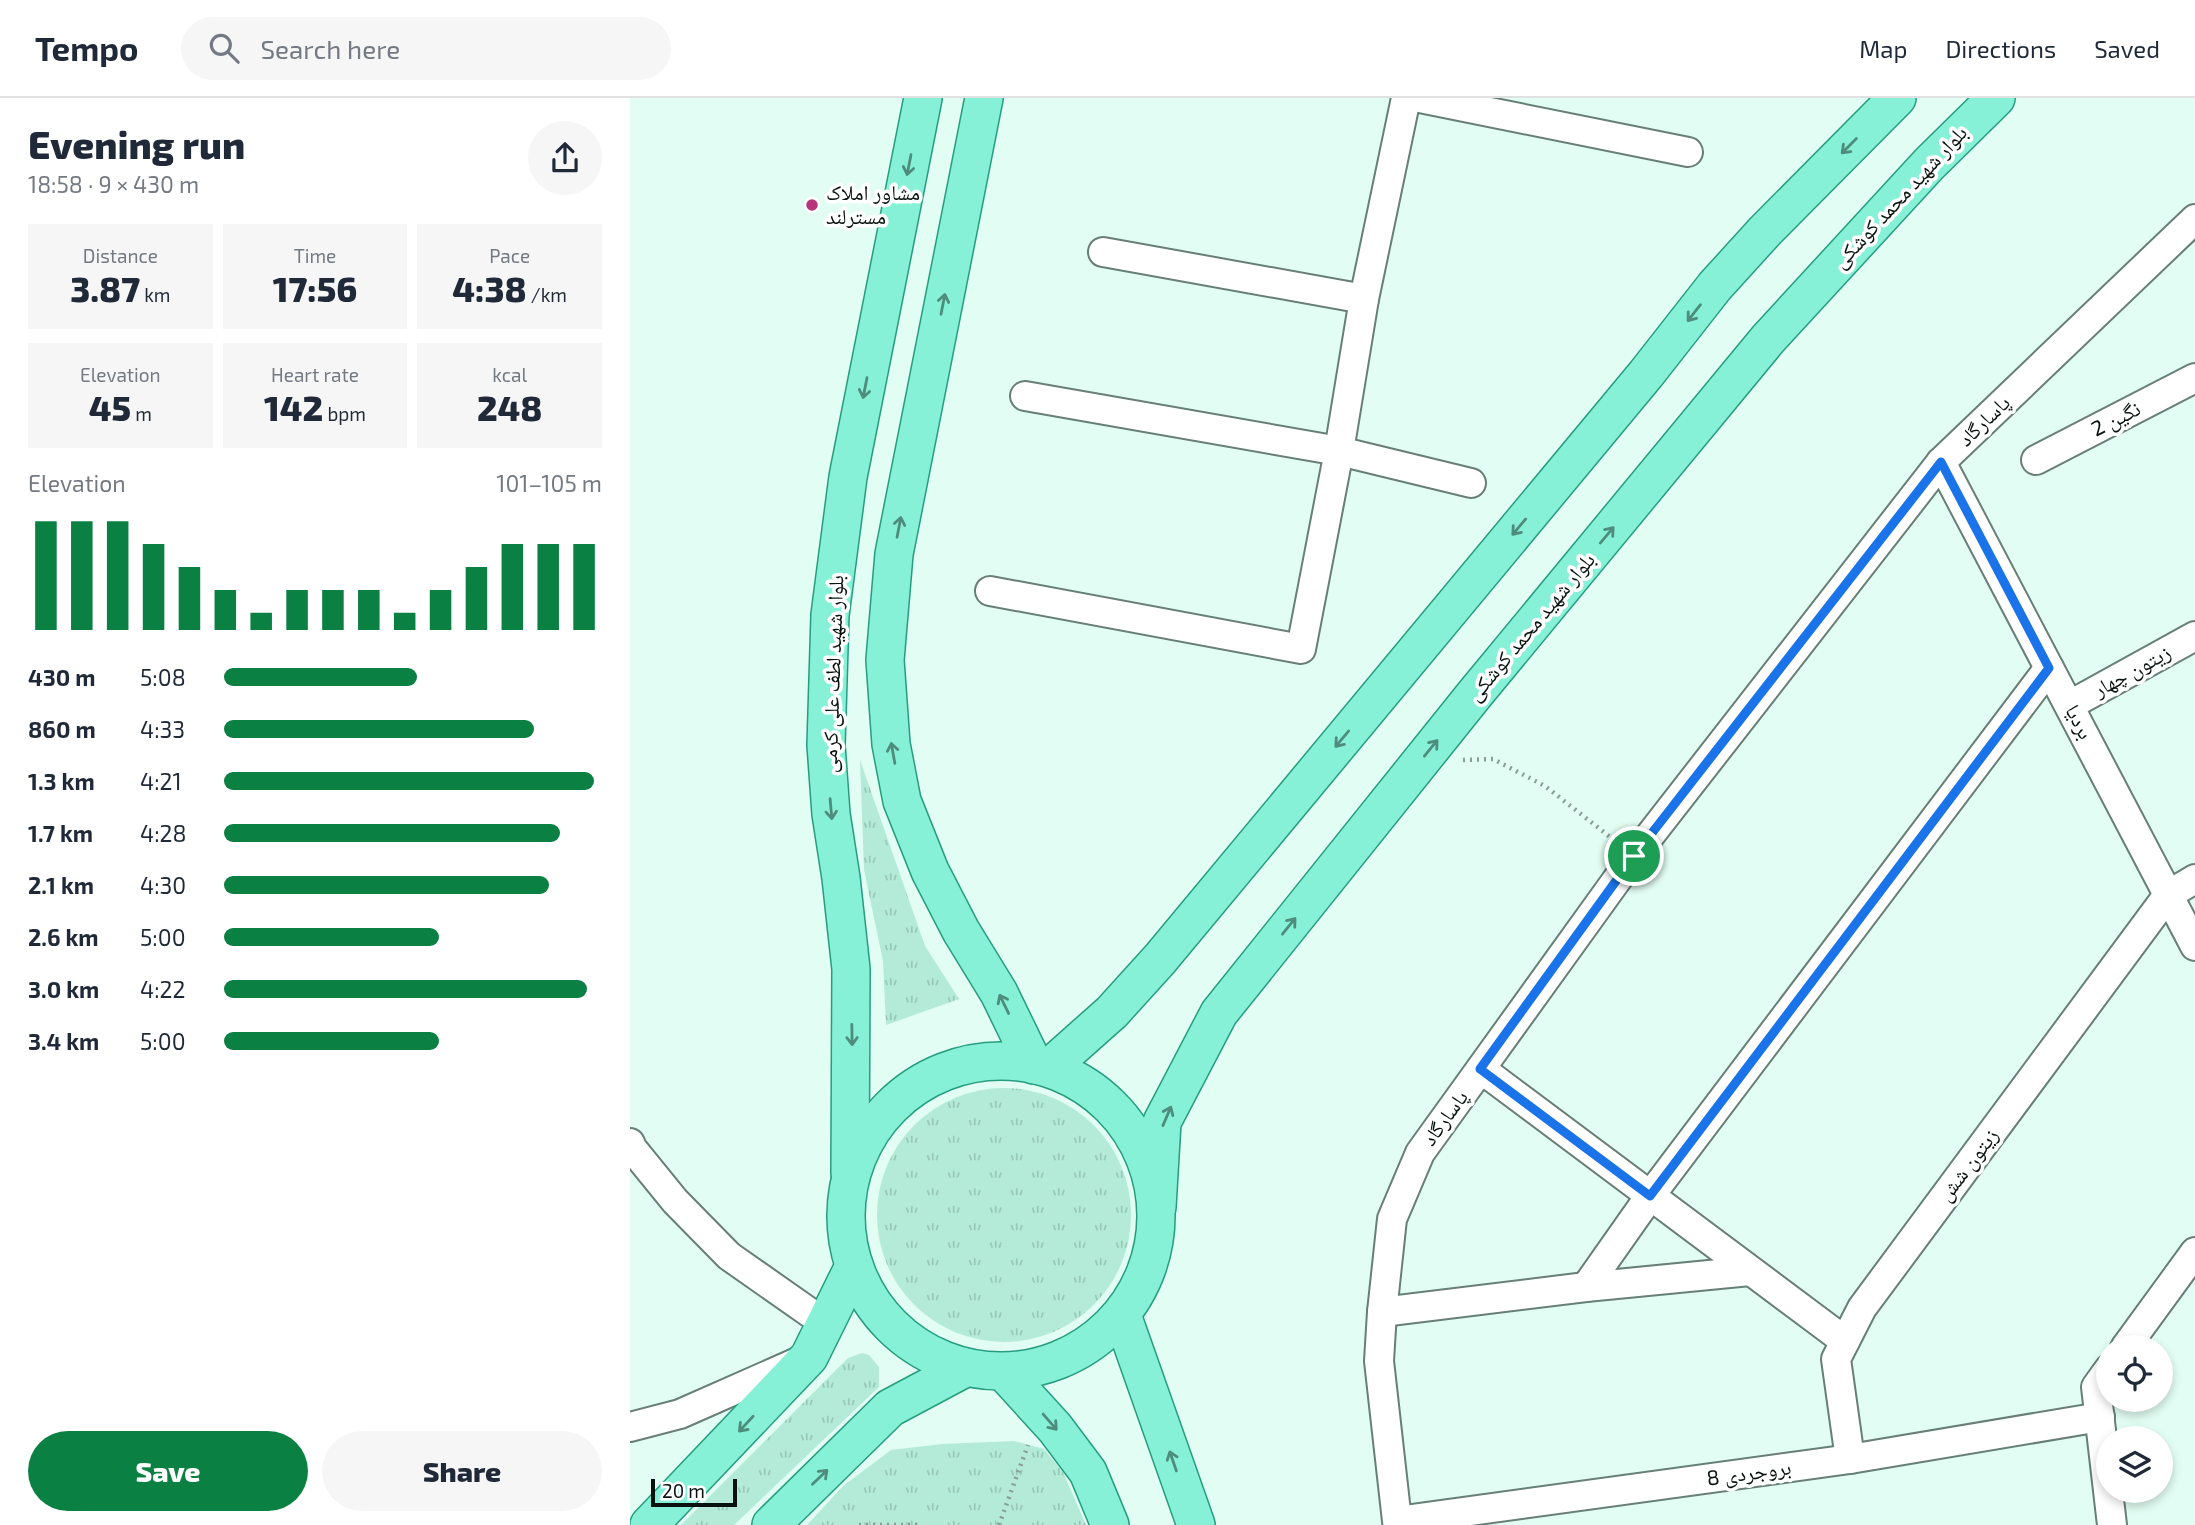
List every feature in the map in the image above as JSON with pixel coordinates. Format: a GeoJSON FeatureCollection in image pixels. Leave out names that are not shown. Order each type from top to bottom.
{"type":"FeatureCollection","features":[{"type":"Feature","properties":{"kind":"main road","name":"بلوار شهید لطف علی کرمی"},"geometry":{"type":"LineString","coordinates":[[850,1173],[851,969],[831,814],[826,745],[830,615],[848,477],[923,98]]}},
{"type":"Feature","properties":{"kind":"main road"},"geometry":{"type":"LineString","coordinates":[[984,98],[894,554],[886,660],[891,744],[902,801],[930,871],[961,931],[1042,1066]]}},
{"type":"Feature","properties":{"kind":"main road"},"geometry":{"type":"LineString","coordinates":[[1042,1066],[1112,1012],[1160,959],[1646,374],[1715,286],[1765,231],[1897,98]]}},
{"type":"Feature","properties":{"kind":"main road","name":"بلوار شهید محمد کوشکی"},"geometry":{"type":"LineString","coordinates":[[1157,1208],[1162,1122],[1219,1013],[1768,339],[1929,164],[1996,98]]}},
{"type":"Feature","properties":{"kind":"main road"},"geometry":{"type":"LineString","coordinates":[[1014,1061],[1042,1066],[1091,1089],[1125,1121],[1148,1162],[1157,1208],[1154,1246],[1142,1283],[1122,1315],[1088,1345],[1048,1365],[1004,1372],[965,1368],[928,1354],[896,1332],[871,1303],[853,1268],[844,1221],[850,1173],[871,1130],[885,1111],[912,1088],[944,1071],[978,1062],[1014,1061]]}},
{"type":"Feature","properties":{"kind":"main road"},"geometry":{"type":"LineString","coordinates":[[649,1525],[809,1357],[853,1268]]}},
{"type":"Feature","properties":{"kind":"main road"},"geometry":{"type":"LineString","coordinates":[[1122,1315],[1196,1525]]}},
{"type":"Feature","properties":{"kind":"main road"},"geometry":{"type":"LineString","coordinates":[[771,1525],[890,1408],[965,1368]]}},
{"type":"Feature","properties":{"kind":"main road"},"geometry":{"type":"LineString","coordinates":[[1004,1372],[1088,1472],[1110,1525]]}},
{"type":"Feature","properties":{"kind":"street"},"geometry":{"type":"LineString","coordinates":[[990,591],[1301,649],[1339,451],[1364,299],[1406,98]]}},
{"type":"Feature","properties":{"kind":"street"},"geometry":{"type":"LineString","coordinates":[[1420,98],[1688,152]]}},
{"type":"Feature","properties":{"kind":"street","name":"پاسارگاد"},"geometry":{"type":"LineString","coordinates":[[1397,1521],[1379,1361],[1382,1312],[1392,1219],[1420,1153],[1634,856],[1941,462],[2195,219]]}},
{"type":"Feature","properties":{"kind":"street"},"geometry":{"type":"LineString","coordinates":[[1103,252],[1364,299]]}},
{"type":"Feature","properties":{"kind":"street","name":"نگین 2"},"geometry":{"type":"LineString","coordinates":[[2036,460],[2195,378]]}},
{"type":"Feature","properties":{"kind":"street"},"geometry":{"type":"LineString","coordinates":[[1025,396],[1339,451],[1471,482]]}},
{"type":"Feature","properties":{"kind":"street","name":"بردیا"},"geometry":{"type":"LineString","coordinates":[[1941,462],[2195,946]]}},
{"type":"Feature","properties":{"kind":"street","name":"زیتون چهار"},"geometry":{"type":"LineString","coordinates":[[2070,705],[2195,636]]}},
{"type":"Feature","properties":{"kind":"street"},"geometry":{"type":"LineString","coordinates":[[1586,1287],[1650,1196],[2049,668]]}},
{"type":"Feature","properties":{"kind":"street"},"geometry":{"type":"LineString","coordinates":[[2168,895],[2195,879]]}},
{"type":"Feature","properties":{"kind":"street","name":"زیتون شش"},"geometry":{"type":"LineString","coordinates":[[1850,1459],[1836,1359],[1862,1308],[2168,895]]}},
{"type":"Feature","properties":{"kind":"street"},"geometry":{"type":"LineString","coordinates":[[1480,1069],[1845,1341]]}},
{"type":"Feature","properties":{"kind":"street"},"geometry":{"type":"LineString","coordinates":[[630,1143],[675,1201],[729,1256],[825,1324]]}},
{"type":"Feature","properties":{"kind":"street"},"geometry":{"type":"LineString","coordinates":[[2134,1335],[2195,1252]]}},
{"type":"Feature","properties":{"kind":"street"},"geometry":{"type":"LineString","coordinates":[[1382,1312],[1586,1287],[1750,1271]]}},
{"type":"Feature","properties":{"kind":"street"},"geometry":{"type":"LineString","coordinates":[[630,1427],[680,1414],[809,1357]]}},
{"type":"Feature","properties":{"kind":"street"},"geometry":{"type":"LineString","coordinates":[[2099,1412],[2112,1525]]}},
{"type":"Feature","properties":{"kind":"street","name":"بروجردی 8"},"geometry":{"type":"LineString","coordinates":[[1397,1521],[1850,1459],[2100,1418]]}},
{"type":"Feature","properties":{"kind":"path"},"geometry":{"type":"LineString","coordinates":[[1421,762],[1493,759],[1545,786],[1634,856]]}},
{"type":"Feature","properties":{"kind":"path"},"geometry":{"type":"LineString","coordinates":[[999,1525],[1039,1411]]}},
{"type":"Feature","properties":{"kind":"path"},"geometry":{"type":"LineString","coordinates":[[859,1525],[919,1525]]}},
{"type":"Feature","properties":{"kind":"green space"},"geometry":{"type":"Polygon","coordinates":[[[860,760],[925,946],[959,999],[886,1025],[883,961],[864,870],[860,760]]]}},
{"type":"Feature","properties":{"kind":"green space"},"geometry":{"type":"Polygon","coordinates":[[[1004,1088],[1029,1091],[1052,1098],[1064,1103],[1094,1125],[1116,1155],[1121,1167],[1128,1190],[1131,1215],[1128,1240],[1121,1263],[1116,1275],[1094,1305],[1064,1327],[1052,1332],[1029,1339],[1004,1342],[979,1339],[956,1332],[944,1327],[914,1305],[892,1275],[887,1263],[880,1240],[877,1215],[880,1190],[887,1167],[892,1155],[914,1125],[944,1103],[956,1098],[979,1091],[1004,1088]]]}},
{"type":"Feature","properties":{"kind":"green space"},"geometry":{"type":"Polygon","coordinates":[[[862,1353],[869,1355],[879,1367],[879,1387],[734,1525],[681,1525],[848,1358],[862,1353]]]}},
{"type":"Feature","properties":{"kind":"green space"},"geometry":{"type":"Polygon","coordinates":[[[1014,1441],[1044,1449],[1063,1472],[1086,1525],[807,1525],[843,1486],[891,1450],[942,1444],[1014,1441]]]}},
{"type":"Feature","properties":{"kind":"place","name":"مشاور املاک مسترلند"},"geometry":{"type":"Point","coordinates":[812,205]}},
{"type":"Feature","properties":{"kind":"route"},"geometry":{"type":"LineString","coordinates":[[1941,462],[2049,668],[1650,1196],[1480,1069],[1634,856],[1818,620],[1941,462]]}}]}
